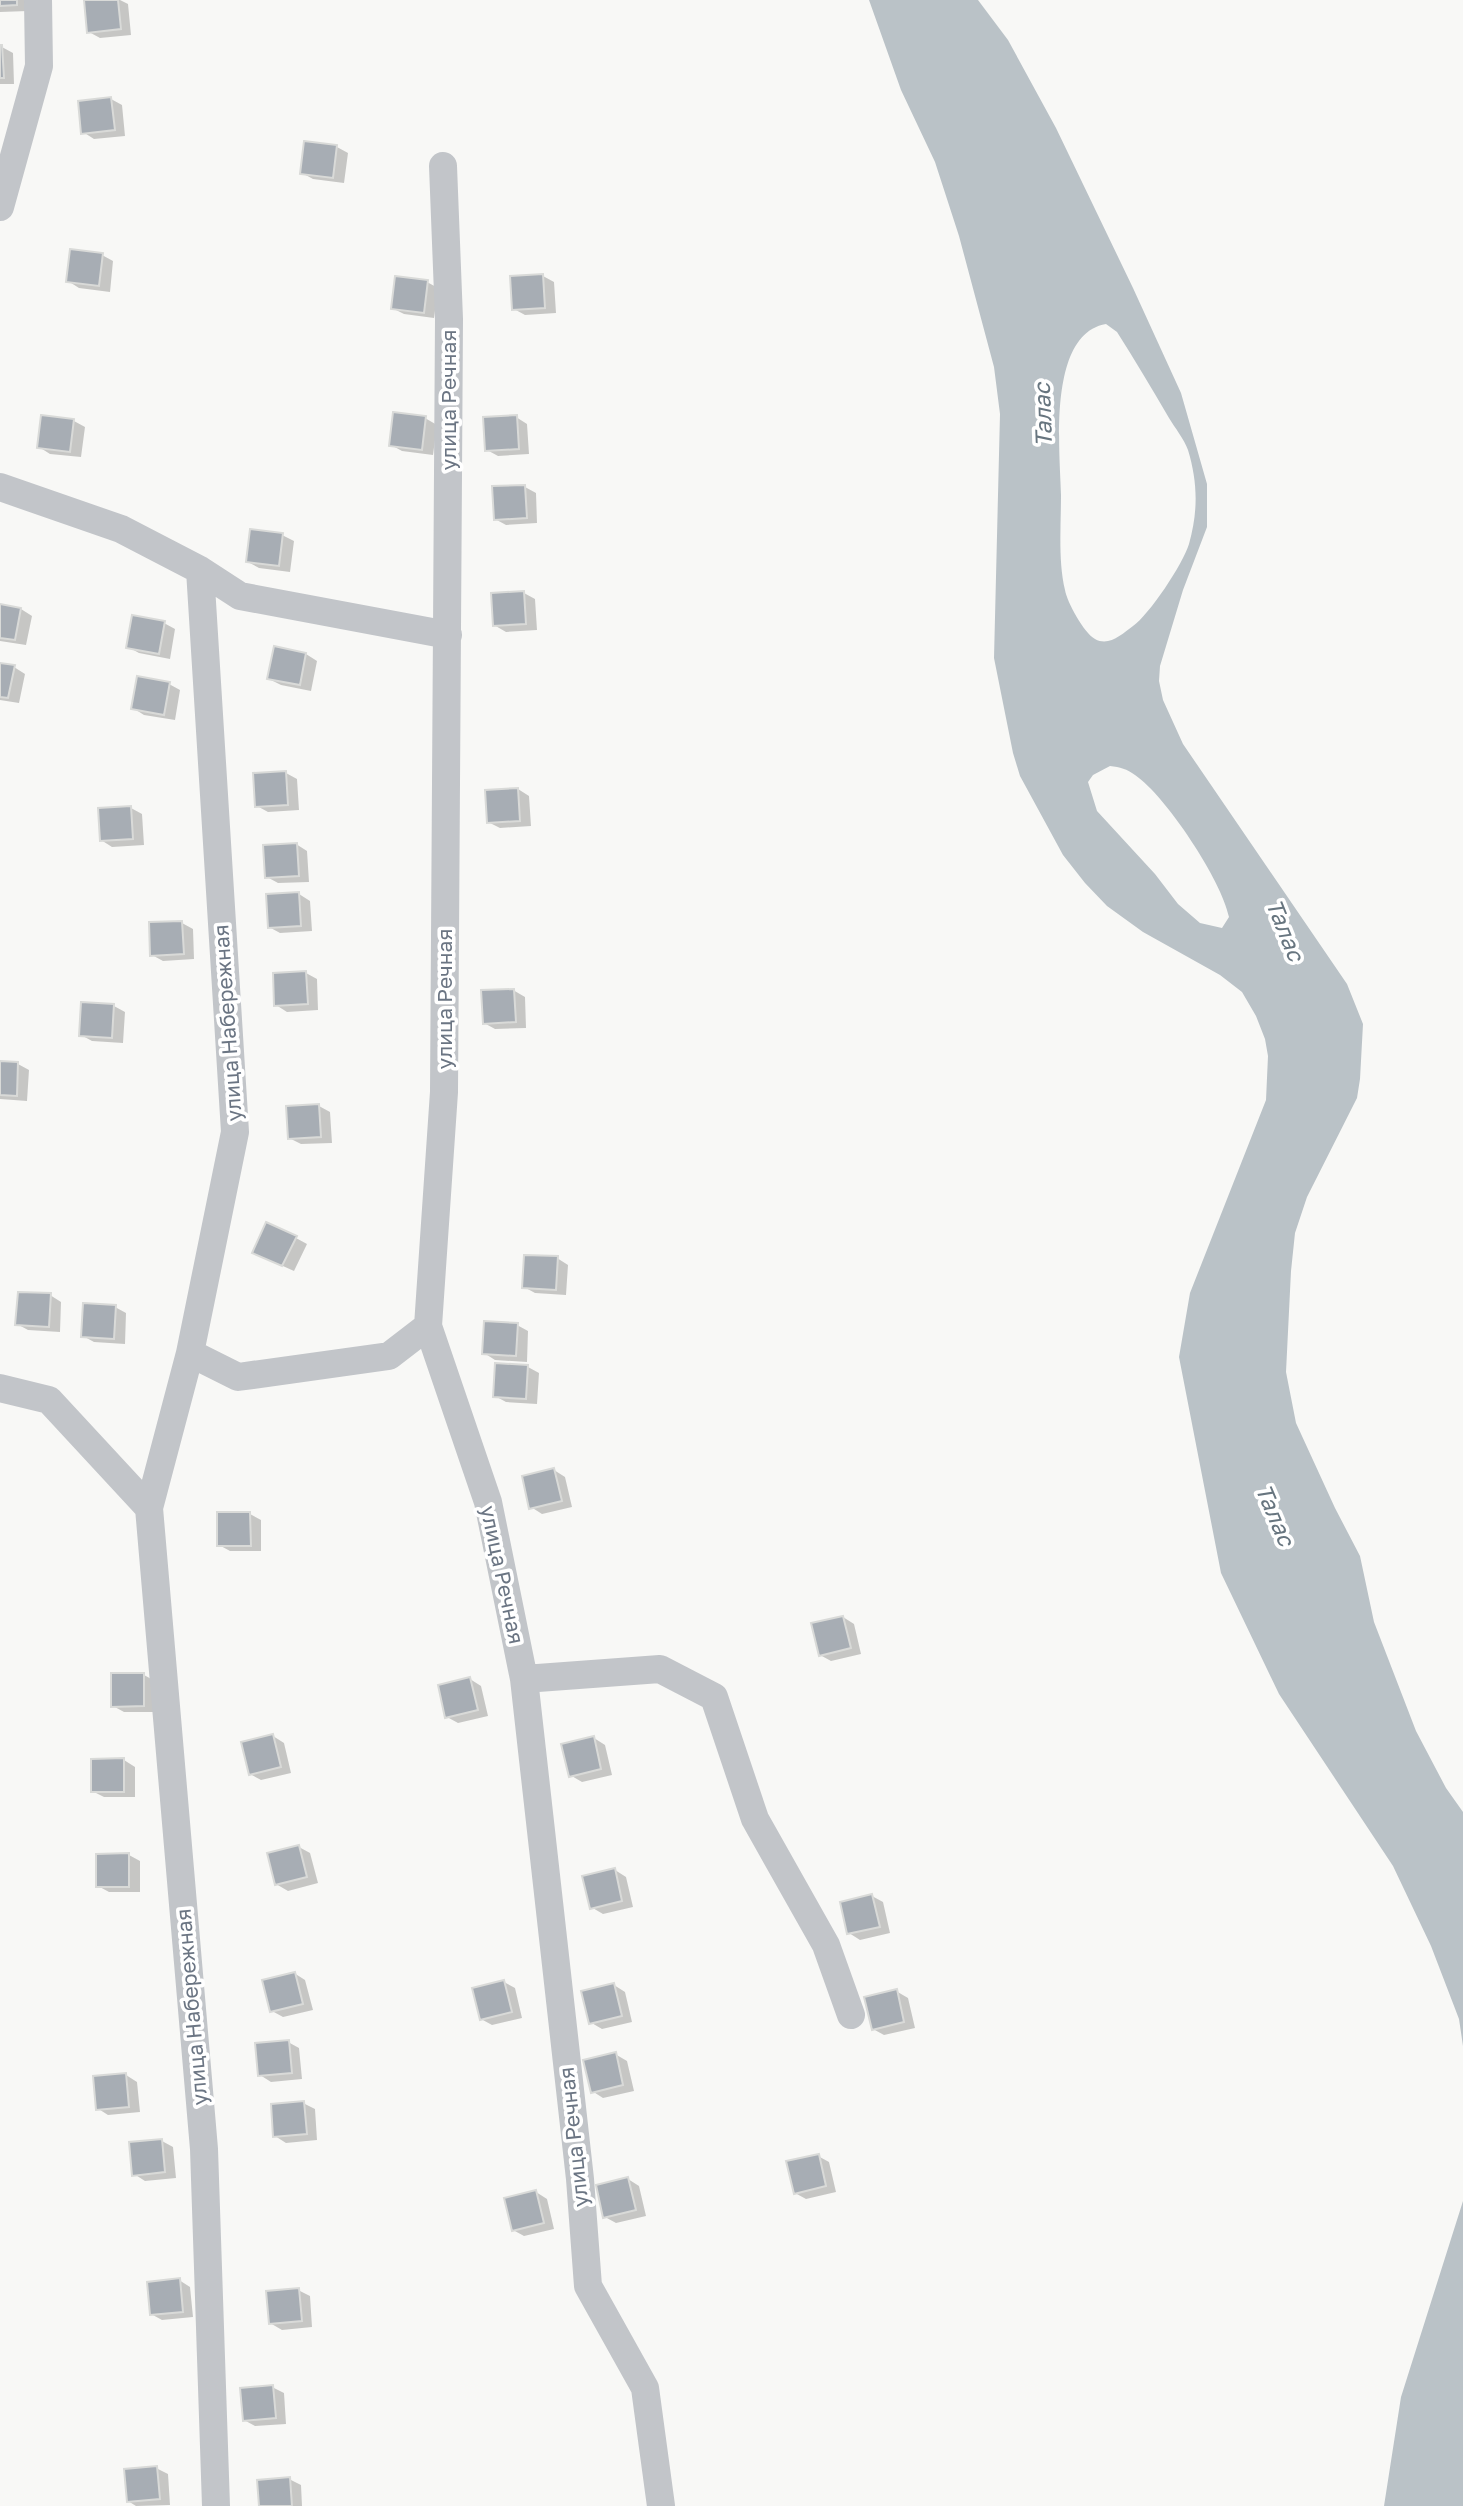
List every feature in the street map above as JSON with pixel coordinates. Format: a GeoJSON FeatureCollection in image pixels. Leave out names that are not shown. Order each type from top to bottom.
{"type":"FeatureCollection","features":[{"type":"Feature","properties":{"kind":"street"},"geometry":{"type":"LineString","coordinates":[[0,207],[39,66],[38,0]]}},
{"type":"Feature","properties":{"kind":"street","name":"улица Речная"},"geometry":{"type":"LineString","coordinates":[[443,166],[449,319],[444,1092],[428,1326],[488,1502],[524,1679],[580,2179],[588,2286],[645,2388],[661,2506]]}},
{"type":"Feature","properties":{"kind":"street"},"geometry":{"type":"LineString","coordinates":[[0,487],[121,529],[200,570],[240,596],[448,635]]}},
{"type":"Feature","properties":{"kind":"street","name":"улица Набережная"},"geometry":{"type":"LineString","coordinates":[[200,570],[235,1132],[190,1353],[149,1508],[204,2149],[216,2506]]}},
{"type":"Feature","properties":{"kind":"street"},"geometry":{"type":"LineString","coordinates":[[190,1353],[238,1377],[390,1356],[428,1326]]}},
{"type":"Feature","properties":{"kind":"street"},"geometry":{"type":"LineString","coordinates":[[0,1388],[49,1400],[149,1508]]}},
{"type":"Feature","properties":{"kind":"street"},"geometry":{"type":"LineString","coordinates":[[524,1679],[660,1669],[714,1698],[755,1819],[826,1945],[851,2015]]}},
{"type":"Feature","properties":{"kind":"water","name":"Талас"},"geometry":{"type":"Polygon","coordinates":[[[869,0],[978,0],[1008,40],[1056,128],[1181,393],[1207,484],[1207,527],[1183,590],[1160,666],[1159,681],[1163,700],[1183,744],[1347,984],[1363,1024],[1357,1098],[1307,1197],[1295,1233],[1286,1372],[1296,1423],[1360,1556],[1374,1622],[1416,1731],[1446,1788],[1463,1812],[1463,2046],[1459,2019],[1431,1946],[1393,1866],[1279,1694],[1221,1573],[1179,1357],[1190,1293],[1266,1100],[1268,1056],[1265,1039],[1242,992],[1220,975],[1143,932],[1107,906],[1085,883],[1063,855],[1020,776],[994,658],[1000,414],[994,367],[959,236],[935,162],[901,90],[869,0]],[[1106,324],[1087,332],[1074,349],[1066,371],[1059,425],[1061,555],[1065,590],[1081,624],[1091,636],[1100,641],[1110,641],[1120,636],[1140,620],[1173,576],[1189,544],[1196,497],[1194,474],[1184,442],[1117,332],[1106,324]],[[1110,766],[1093,775],[1088,782],[1097,811],[1155,874],[1178,904],[1200,923],[1222,928],[1229,917],[1224,901],[1191,840],[1148,786],[1129,771],[1110,766]]]}},
{"type":"Feature","properties":{"kind":"water"},"geometry":{"type":"Polygon","coordinates":[[[1463,2201],[1463,2506],[1384,2506],[1401,2397],[1463,2201]]]}},
{"type":"Feature","properties":{"kind":"building"},"geometry":{"type":"Polygon","coordinates":[[[0,0],[17,0],[17,5],[0,6],[0,0]]]}},
{"type":"Feature","properties":{"kind":"building"},"geometry":{"type":"Polygon","coordinates":[[[84,0],[118,0],[121,29],[87,33],[84,0]]]}},
{"type":"Feature","properties":{"kind":"building"},"geometry":{"type":"Polygon","coordinates":[[[2,45],[4,78],[0,78],[2,45]]]}},
{"type":"Feature","properties":{"kind":"building"},"geometry":{"type":"Polygon","coordinates":[[[111,97],[115,130],[81,134],[78,101],[111,97]]]}},
{"type":"Feature","properties":{"kind":"building"},"geometry":{"type":"Polygon","coordinates":[[[304,141],[337,145],[333,178],[300,174],[304,141]]]}},
{"type":"Feature","properties":{"kind":"building"},"geometry":{"type":"Polygon","coordinates":[[[70,249],[103,253],[99,286],[66,282],[70,249]]]}},
{"type":"Feature","properties":{"kind":"building"},"geometry":{"type":"Polygon","coordinates":[[[543,274],[545,308],[512,310],[510,276],[543,274]]]}},
{"type":"Feature","properties":{"kind":"building"},"geometry":{"type":"Polygon","coordinates":[[[395,276],[428,280],[424,313],[391,309],[395,276]]]}},
{"type":"Feature","properties":{"kind":"building"},"geometry":{"type":"Polygon","coordinates":[[[393,412],[426,416],[422,450],[389,446],[393,412]]]}},
{"type":"Feature","properties":{"kind":"building"},"geometry":{"type":"Polygon","coordinates":[[[41,415],[74,419],[70,452],[37,448],[41,415]]]}},
{"type":"Feature","properties":{"kind":"building"},"geometry":{"type":"Polygon","coordinates":[[[517,415],[519,449],[485,451],[483,417],[517,415]]]}},
{"type":"Feature","properties":{"kind":"building"},"geometry":{"type":"Polygon","coordinates":[[[525,485],[527,518],[494,520],[492,486],[525,485]]]}},
{"type":"Feature","properties":{"kind":"building"},"geometry":{"type":"Polygon","coordinates":[[[250,529],[283,533],[279,566],[246,562],[250,529]]]}},
{"type":"Feature","properties":{"kind":"building"},"geometry":{"type":"Polygon","coordinates":[[[524,591],[526,624],[493,626],[491,593],[524,591]]]}},
{"type":"Feature","properties":{"kind":"building"},"geometry":{"type":"Polygon","coordinates":[[[0,604],[21,608],[15,640],[0,638],[0,604]]]}},
{"type":"Feature","properties":{"kind":"building"},"geometry":{"type":"Polygon","coordinates":[[[132,615],[165,621],[159,654],[126,648],[132,615]]]}},
{"type":"Feature","properties":{"kind":"building"},"geometry":{"type":"Polygon","coordinates":[[[274,646],[306,653],[300,685],[267,679],[274,646]]]}},
{"type":"Feature","properties":{"kind":"building"},"geometry":{"type":"Polygon","coordinates":[[[0,663],[15,665],[8,698],[0,697],[0,663]]]}},
{"type":"Feature","properties":{"kind":"building"},"geometry":{"type":"Polygon","coordinates":[[[137,676],[170,682],[164,715],[131,709],[137,676]]]}},
{"type":"Feature","properties":{"kind":"building"},"geometry":{"type":"Polygon","coordinates":[[[286,771],[288,805],[255,807],[253,773],[286,771]]]}},
{"type":"Feature","properties":{"kind":"building"},"geometry":{"type":"Polygon","coordinates":[[[518,788],[520,821],[487,823],[485,790],[518,788]]]}},
{"type":"Feature","properties":{"kind":"building"},"geometry":{"type":"Polygon","coordinates":[[[131,806],[133,839],[100,841],[98,808],[131,806]]]}},
{"type":"Feature","properties":{"kind":"building"},"geometry":{"type":"Polygon","coordinates":[[[297,843],[299,876],[265,878],[263,845],[297,843]]]}},
{"type":"Feature","properties":{"kind":"building"},"geometry":{"type":"Polygon","coordinates":[[[299,892],[301,926],[268,928],[266,894],[299,892]]]}},
{"type":"Feature","properties":{"kind":"building"},"geometry":{"type":"Polygon","coordinates":[[[182,921],[184,954],[150,956],[149,922],[182,921]]]}},
{"type":"Feature","properties":{"kind":"building"},"geometry":{"type":"Polygon","coordinates":[[[306,971],[308,1004],[274,1006],[273,973],[306,971]]]}},
{"type":"Feature","properties":{"kind":"building"},"geometry":{"type":"Polygon","coordinates":[[[514,989],[516,1022],[483,1024],[481,990],[514,989]]]}},
{"type":"Feature","properties":{"kind":"building"},"geometry":{"type":"Polygon","coordinates":[[[81,1002],[114,1004],[112,1038],[79,1036],[81,1002]]]}},
{"type":"Feature","properties":{"kind":"building"},"geometry":{"type":"Polygon","coordinates":[[[0,1061],[18,1062],[17,1096],[0,1095],[0,1061]]]}},
{"type":"Feature","properties":{"kind":"building"},"geometry":{"type":"Polygon","coordinates":[[[319,1104],[321,1137],[288,1139],[286,1106],[319,1104]]]}},
{"type":"Feature","properties":{"kind":"building"},"geometry":{"type":"Polygon","coordinates":[[[266,1222],[297,1236],[282,1266],[252,1253],[266,1222]]]}},
{"type":"Feature","properties":{"kind":"building"},"geometry":{"type":"Polygon","coordinates":[[[524,1255],[558,1256],[556,1290],[522,1288],[524,1255]]]}},
{"type":"Feature","properties":{"kind":"building"},"geometry":{"type":"Polygon","coordinates":[[[18,1292],[51,1293],[49,1327],[15,1325],[18,1292]]]}},
{"type":"Feature","properties":{"kind":"building"},"geometry":{"type":"Polygon","coordinates":[[[83,1303],[116,1305],[114,1339],[81,1337],[83,1303]]]}},
{"type":"Feature","properties":{"kind":"building"},"geometry":{"type":"Polygon","coordinates":[[[484,1321],[518,1323],[516,1356],[482,1354],[484,1321]]]}},
{"type":"Feature","properties":{"kind":"building"},"geometry":{"type":"Polygon","coordinates":[[[495,1363],[528,1365],[526,1399],[493,1397],[495,1363]]]}},
{"type":"Feature","properties":{"kind":"building"},"geometry":{"type":"Polygon","coordinates":[[[554,1468],[562,1501],[529,1509],[522,1476],[554,1468]]]}},
{"type":"Feature","properties":{"kind":"building"},"geometry":{"type":"Polygon","coordinates":[[[217,1512],[250,1512],[251,1546],[217,1546],[217,1512]]]}},
{"type":"Feature","properties":{"kind":"building"},"geometry":{"type":"Polygon","coordinates":[[[843,1616],[851,1648],[819,1656],[811,1623],[843,1616]]]}},
{"type":"Feature","properties":{"kind":"building"},"geometry":{"type":"Polygon","coordinates":[[[111,1673],[144,1673],[144,1706],[111,1707],[111,1673]]]}},
{"type":"Feature","properties":{"kind":"building"},"geometry":{"type":"Polygon","coordinates":[[[470,1677],[478,1710],[445,1718],[438,1685],[470,1677]]]}},
{"type":"Feature","properties":{"kind":"building"},"geometry":{"type":"Polygon","coordinates":[[[273,1734],[281,1767],[249,1775],[241,1742],[273,1734]]]}},
{"type":"Feature","properties":{"kind":"building"},"geometry":{"type":"Polygon","coordinates":[[[594,1736],[601,1769],[569,1777],[561,1744],[594,1736]]]}},
{"type":"Feature","properties":{"kind":"building"},"geometry":{"type":"Polygon","coordinates":[[[124,1758],[124,1792],[91,1792],[91,1759],[124,1758]]]}},
{"type":"Feature","properties":{"kind":"building"},"geometry":{"type":"Polygon","coordinates":[[[299,1845],[307,1877],[275,1885],[267,1853],[299,1845]]]}},
{"type":"Feature","properties":{"kind":"building"},"geometry":{"type":"Polygon","coordinates":[[[129,1853],[129,1887],[96,1887],[96,1854],[129,1853]]]}},
{"type":"Feature","properties":{"kind":"building"},"geometry":{"type":"Polygon","coordinates":[[[615,1868],[622,1901],[590,1909],[582,1876],[615,1868]]]}},
{"type":"Feature","properties":{"kind":"building"},"geometry":{"type":"Polygon","coordinates":[[[872,1894],[880,1927],[847,1934],[840,1902],[872,1894]]]}},
{"type":"Feature","properties":{"kind":"building"},"geometry":{"type":"Polygon","coordinates":[[[295,1972],[303,2004],[270,2012],[262,1980],[295,1972]]]}},
{"type":"Feature","properties":{"kind":"building"},"geometry":{"type":"Polygon","coordinates":[[[504,1980],[512,2012],[480,2020],[472,1988],[504,1980]]]}},
{"type":"Feature","properties":{"kind":"building"},"geometry":{"type":"Polygon","coordinates":[[[614,1983],[622,2016],[589,2024],[581,1991],[614,1983]]]}},
{"type":"Feature","properties":{"kind":"building"},"geometry":{"type":"Polygon","coordinates":[[[897,1989],[904,2022],[872,2030],[864,1997],[897,1989]]]}},
{"type":"Feature","properties":{"kind":"building"},"geometry":{"type":"Polygon","coordinates":[[[289,2040],[292,2073],[258,2076],[255,2043],[289,2040]]]}},
{"type":"Feature","properties":{"kind":"building"},"geometry":{"type":"Polygon","coordinates":[[[616,2052],[623,2085],[591,2093],[583,2060],[616,2052]]]}},
{"type":"Feature","properties":{"kind":"building"},"geometry":{"type":"Polygon","coordinates":[[[126,2073],[129,2107],[96,2110],[93,2076],[126,2073]]]}},
{"type":"Feature","properties":{"kind":"building"},"geometry":{"type":"Polygon","coordinates":[[[304,2101],[307,2134],[273,2137],[271,2104],[304,2101]]]}},
{"type":"Feature","properties":{"kind":"building"},"geometry":{"type":"Polygon","coordinates":[[[162,2139],[165,2172],[132,2176],[129,2142],[162,2139]]]}},
{"type":"Feature","properties":{"kind":"building"},"geometry":{"type":"Polygon","coordinates":[[[819,2154],[826,2186],[794,2194],[786,2161],[819,2154]]]}},
{"type":"Feature","properties":{"kind":"building"},"geometry":{"type":"Polygon","coordinates":[[[628,2177],[636,2210],[603,2218],[596,2185],[628,2177]]]}},
{"type":"Feature","properties":{"kind":"building"},"geometry":{"type":"Polygon","coordinates":[[[536,2190],[544,2223],[512,2231],[504,2198],[536,2190]]]}},
{"type":"Feature","properties":{"kind":"building"},"geometry":{"type":"Polygon","coordinates":[[[180,2278],[183,2312],[150,2315],[147,2282],[180,2278]]]}},
{"type":"Feature","properties":{"kind":"building"},"geometry":{"type":"Polygon","coordinates":[[[299,2288],[302,2321],[269,2324],[266,2291],[299,2288]]]}},
{"type":"Feature","properties":{"kind":"building"},"geometry":{"type":"Polygon","coordinates":[[[273,2385],[276,2418],[243,2421],[240,2388],[273,2385]]]}},
{"type":"Feature","properties":{"kind":"building"},"geometry":{"type":"Polygon","coordinates":[[[157,2466],[160,2499],[127,2502],[124,2469],[157,2466]]]}},
{"type":"Feature","properties":{"kind":"building"},"geometry":{"type":"Polygon","coordinates":[[[290,2477],[292,2506],[259,2506],[257,2480],[290,2477]]]}}]}
